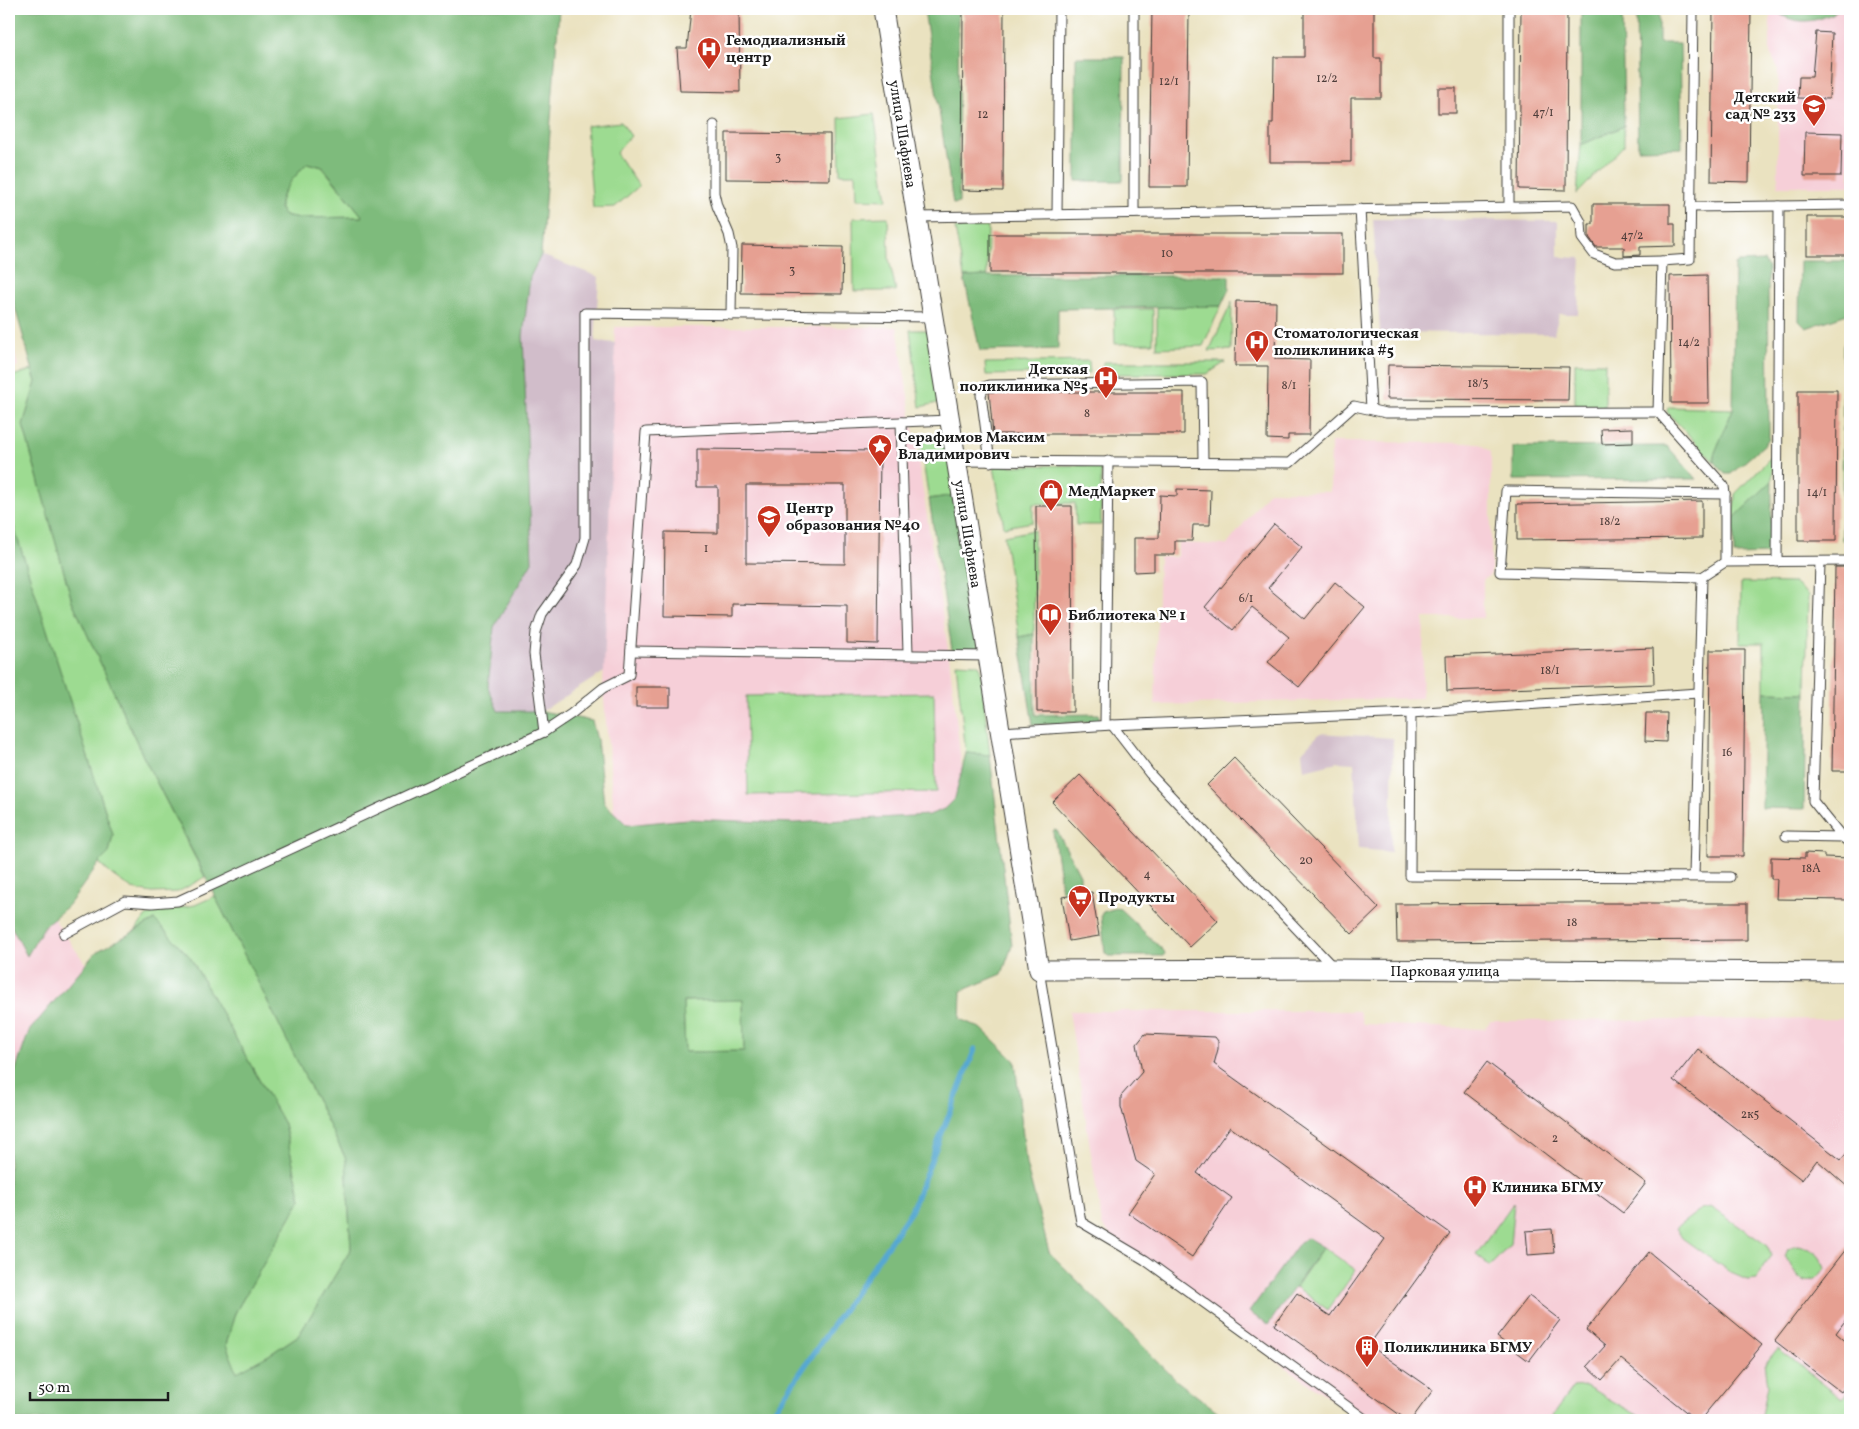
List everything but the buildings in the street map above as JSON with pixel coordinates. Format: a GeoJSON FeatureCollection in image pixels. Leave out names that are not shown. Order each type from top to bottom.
{"type":"FeatureCollection","features":[{"type":"Feature","properties":{"kind":"street","name":"улица Шафиева"},"geometry":{"type":"LineString","coordinates":[[883,9],[1040,970]]}},
{"type":"Feature","properties":{"kind":"street","name":"Парковая улица"},"geometry":{"type":"LineString","coordinates":[[1040,970],[1334,969],[1358,971],[1850,972]]}},
{"type":"Feature","properties":{"kind":"lane"},"geometry":{"type":"LineString","coordinates":[[1057,215],[1059,9]]}},
{"type":"Feature","properties":{"kind":"lane"},"geometry":{"type":"LineString","coordinates":[[1134,9],[1134,213]]}},
{"type":"Feature","properties":{"kind":"lane"},"geometry":{"type":"LineString","coordinates":[[1509,9],[1509,206]]}},
{"type":"Feature","properties":{"kind":"lane"},"geometry":{"type":"LineString","coordinates":[[917,217],[1572,206],[1581,222],[1582,238],[1594,254],[1615,262],[1690,259],[1693,9]]}},
{"type":"Feature","properties":{"kind":"lane"},"geometry":{"type":"LineString","coordinates":[[714,125],[714,194],[729,234],[732,248],[731,315]]}},
{"type":"Feature","properties":{"kind":"lane"},"geometry":{"type":"LineString","coordinates":[[1690,207],[1850,205]]}},
{"type":"Feature","properties":{"kind":"lane"},"geometry":{"type":"LineString","coordinates":[[1777,562],[1779,206]]}},
{"type":"Feature","properties":{"kind":"lane"},"geometry":{"type":"LineString","coordinates":[[1360,209],[1371,409]]}},
{"type":"Feature","properties":{"kind":"lane"},"geometry":{"type":"LineString","coordinates":[[1662,261],[1658,412],[1724,486],[1725,562]]}},
{"type":"Feature","properties":{"kind":"lane"},"geometry":{"type":"LineString","coordinates":[[544,732],[534,654],[536,632],[542,614],[576,565],[585,538],[586,313],[933,317]]}},
{"type":"Feature","properties":{"kind":"lane"},"geometry":{"type":"LineString","coordinates":[[990,462],[981,395],[984,388],[990,384],[1202,382],[1203,462]]}},
{"type":"Feature","properties":{"kind":"lane"},"geometry":{"type":"LineString","coordinates":[[956,461],[1290,464],[1354,406],[1386,413],[1658,412]]}},
{"type":"Feature","properties":{"kind":"lane"},"geometry":{"type":"LineString","coordinates":[[64,934],[125,902],[152,903],[178,901],[544,732],[571,714],[603,688],[629,675],[646,432],[950,420]]}},
{"type":"Feature","properties":{"kind":"lane"},"geometry":{"type":"LineString","coordinates":[[901,422],[908,653]]}},
{"type":"Feature","properties":{"kind":"lane"},"geometry":{"type":"LineString","coordinates":[[1108,461],[1108,725],[1150,774],[1334,969]]}},
{"type":"Feature","properties":{"kind":"lane"},"geometry":{"type":"LineString","coordinates":[[1725,494],[1506,491],[1500,572],[1702,577],[1725,562],[1850,561]]}},
{"type":"Feature","properties":{"kind":"lane"},"geometry":{"type":"LineString","coordinates":[[1820,562],[1813,802],[1842,837],[1850,843]]}},
{"type":"Feature","properties":{"kind":"lane"},"geometry":{"type":"LineString","coordinates":[[1694,876],[1702,577]]}},
{"type":"Feature","properties":{"kind":"lane"},"geometry":{"type":"LineString","coordinates":[[631,650],[908,653],[988,656]]}},
{"type":"Feature","properties":{"kind":"lane"},"geometry":{"type":"LineString","coordinates":[[1001,732],[1108,725],[1411,713],[1698,693]]}},
{"type":"Feature","properties":{"kind":"lane"},"geometry":{"type":"LineString","coordinates":[[1411,713],[1410,876],[1730,877]]}},
{"type":"Feature","properties":{"kind":"lane"},"geometry":{"type":"LineString","coordinates":[[1786,836],[1842,837]]}},
{"type":"Feature","properties":{"kind":"lane"},"geometry":{"type":"LineString","coordinates":[[1040,970],[1080,1222],[1145,1260],[1366,1420]]}},
{"type":"Feature","properties":{"kind":"shaded area","name":"Детский сад № 233"},"geometry":{"type":"Polygon","coordinates":[[[1770,9],[1850,9],[1850,186],[1778,186],[1778,68],[1770,53],[1770,9]]]}},
{"type":"Feature","properties":{"kind":"shaded area"},"geometry":{"type":"Polygon","coordinates":[[[1373,219],[1558,221],[1558,257],[1581,258],[1578,314],[1559,314],[1554,334],[1380,332],[1373,219]]]}},
{"type":"Feature","properties":{"kind":"shaded area"},"geometry":{"type":"Polygon","coordinates":[[[541,255],[599,277],[595,341],[615,343],[604,672],[542,711],[498,711],[488,687],[494,627],[532,562],[523,336],[530,277],[541,255]]]}},
{"type":"Feature","properties":{"kind":"shaded area","name":"Центр образования №40"},"geometry":{"type":"Polygon","coordinates":[[[615,327],[897,327],[949,655],[970,841],[616,836],[603,688],[615,327]]]}},
{"type":"Feature","properties":{"kind":"shaded area"},"geometry":{"type":"Polygon","coordinates":[[[9,332],[18,366],[9,369],[9,332]]]}},
{"type":"Feature","properties":{"kind":"shaded area"},"geometry":{"type":"Polygon","coordinates":[[[1331,442],[1478,443],[1491,452],[1491,574],[1483,580],[1483,618],[1424,618],[1422,698],[1155,705],[1159,557],[1177,557],[1178,543],[1227,545],[1269,491],[1330,492],[1331,442]]]}},
{"type":"Feature","properties":{"kind":"shaded area"},"geometry":{"type":"Polygon","coordinates":[[[1320,733],[1393,738],[1391,852],[1359,849],[1354,763],[1337,762],[1304,770],[1302,752],[1320,733]]]}},
{"type":"Feature","properties":{"kind":"shaded area"},"geometry":{"type":"Polygon","coordinates":[[[9,855],[99,983],[9,1197],[9,855]]]}},
{"type":"Feature","properties":{"kind":"shaded area","name":"Клиника БГМУ"},"geometry":{"type":"Polygon","coordinates":[[[1069,1011],[1359,1011],[1363,1024],[1485,1029],[1490,1021],[1850,1019],[1850,1420],[1362,1420],[1286,1368],[1113,1238],[1102,1225],[1069,1011]]]}},
{"type":"Feature","properties":{"kind":"green space"},"geometry":{"type":"Polygon","coordinates":[[[9,9],[559,9],[541,255],[530,277],[523,336],[532,562],[494,627],[488,687],[498,711],[542,711],[592,721],[597,740],[604,803],[627,825],[687,819],[794,823],[929,815],[944,809],[955,798],[966,753],[990,755],[1012,946],[1002,974],[961,991],[960,1019],[982,1029],[1015,1061],[1026,1164],[1049,1252],[1177,1381],[1229,1420],[9,1420],[9,1118],[13,1078],[29,1031],[96,952],[155,920],[190,957],[284,1124],[301,1199],[235,1313],[226,1345],[237,1372],[269,1355],[299,1335],[351,1249],[346,1159],[144,758],[72,601],[23,425],[36,382],[9,286],[9,9]],[[307,163],[289,184],[282,196],[280,207],[283,215],[300,218],[363,217],[323,167],[307,163]],[[743,1000],[683,1001],[685,1052],[744,1051],[743,1000]]]}},
{"type":"Feature","properties":{"kind":"green space"},"geometry":{"type":"Polygon","coordinates":[[[924,9],[958,9],[959,203],[953,204],[924,9]]]}},
{"type":"Feature","properties":{"kind":"green space"},"geometry":{"type":"Polygon","coordinates":[[[1581,9],[1622,9],[1624,126],[1581,145],[1581,9]]]}},
{"type":"Feature","properties":{"kind":"green space"},"geometry":{"type":"Polygon","coordinates":[[[1636,9],[1659,9],[1659,43],[1680,43],[1682,148],[1638,149],[1636,9]]]}},
{"type":"Feature","properties":{"kind":"green space"},"geometry":{"type":"Polygon","coordinates":[[[1774,9],[1839,9],[1815,20],[1797,21],[1781,15],[1774,9]]]}},
{"type":"Feature","properties":{"kind":"green space"},"geometry":{"type":"Polygon","coordinates":[[[1076,57],[1124,57],[1123,181],[1076,181],[1076,57]]]}},
{"type":"Feature","properties":{"kind":"green space"},"geometry":{"type":"Polygon","coordinates":[[[874,114],[887,200],[857,199],[856,174],[840,174],[839,118],[874,114]]]}},
{"type":"Feature","properties":{"kind":"green space"},"geometry":{"type":"Polygon","coordinates":[[[621,122],[631,136],[616,153],[639,186],[615,207],[593,208],[586,126],[621,122]]]}},
{"type":"Feature","properties":{"kind":"green space"},"geometry":{"type":"Polygon","coordinates":[[[1624,126],[1624,145],[1577,194],[1581,145],[1624,126]]]}},
{"type":"Feature","properties":{"kind":"green space"},"geometry":{"type":"Polygon","coordinates":[[[307,163],[322,167],[363,217],[300,218],[283,215],[280,207],[282,196],[289,184],[307,163]]]}},
{"type":"Feature","properties":{"kind":"green space"},"geometry":{"type":"Polygon","coordinates":[[[888,217],[889,259],[896,291],[854,291],[853,218],[888,217]]]}},
{"type":"Feature","properties":{"kind":"green space"},"geometry":{"type":"Polygon","coordinates":[[[988,227],[987,276],[964,277],[955,228],[988,227]]]}},
{"type":"Feature","properties":{"kind":"green space"},"geometry":{"type":"Polygon","coordinates":[[[1764,261],[1768,267],[1769,438],[1765,444],[1731,474],[1725,474],[1715,462],[1714,455],[1733,409],[1735,265],[1739,262],[1764,261]]]}},
{"type":"Feature","properties":{"kind":"green space"},"geometry":{"type":"Polygon","coordinates":[[[1800,261],[1850,261],[1850,313],[1806,328],[1799,321],[1800,261]]]}},
{"type":"Feature","properties":{"kind":"green space"},"geometry":{"type":"Polygon","coordinates":[[[1229,276],[1229,289],[1221,306],[1058,309],[1058,349],[980,351],[964,277],[1229,276]]]}},
{"type":"Feature","properties":{"kind":"green space"},"geometry":{"type":"Polygon","coordinates":[[[1232,302],[1231,350],[1209,351],[1232,302]]]}},
{"type":"Feature","properties":{"kind":"green space"},"geometry":{"type":"Polygon","coordinates":[[[1221,306],[1203,346],[1157,348],[1157,307],[1221,306]]]}},
{"type":"Feature","properties":{"kind":"green space"},"geometry":{"type":"Polygon","coordinates":[[[1114,309],[1153,309],[1153,343],[1115,344],[1114,309]]]}},
{"type":"Feature","properties":{"kind":"green space"},"geometry":{"type":"Polygon","coordinates":[[[910,330],[925,330],[930,333],[940,398],[937,403],[920,407],[910,330]]]}},
{"type":"Feature","properties":{"kind":"green space"},"geometry":{"type":"Polygon","coordinates":[[[1850,334],[1850,545],[1842,540],[1843,346],[1847,336],[1850,334]]]}},
{"type":"Feature","properties":{"kind":"green space"},"geometry":{"type":"Polygon","coordinates":[[[1089,361],[1090,373],[986,375],[985,363],[1089,361]]]}},
{"type":"Feature","properties":{"kind":"green space"},"geometry":{"type":"Polygon","coordinates":[[[1103,362],[1226,362],[1207,374],[1103,374],[1103,362]]]}},
{"type":"Feature","properties":{"kind":"green space"},"geometry":{"type":"Polygon","coordinates":[[[1575,363],[1605,363],[1605,407],[1575,407],[1575,363]]]}},
{"type":"Feature","properties":{"kind":"green space"},"geometry":{"type":"Polygon","coordinates":[[[32,370],[36,382],[23,425],[72,601],[144,758],[205,877],[178,892],[152,893],[132,889],[99,863],[109,853],[113,835],[9,512],[9,377],[32,370]]]}},
{"type":"Feature","properties":{"kind":"green space"},"geometry":{"type":"Polygon","coordinates":[[[1668,407],[1733,409],[1714,455],[1714,462],[1667,412],[1668,407]]]}},
{"type":"Feature","properties":{"kind":"green space"},"geometry":{"type":"Polygon","coordinates":[[[942,434],[947,438],[955,495],[929,499],[919,437],[942,434]]]}},
{"type":"Feature","properties":{"kind":"green space"},"geometry":{"type":"Polygon","coordinates":[[[1667,446],[1697,479],[1513,480],[1513,447],[1667,446]]]}},
{"type":"Feature","properties":{"kind":"green space"},"geometry":{"type":"Polygon","coordinates":[[[1773,455],[1772,481],[1734,518],[1735,494],[1773,455]]]}},
{"type":"Feature","properties":{"kind":"green space"},"geometry":{"type":"Polygon","coordinates":[[[1101,465],[1101,525],[1076,525],[1075,503],[1033,504],[1033,522],[1004,527],[994,466],[1101,465]]]}},
{"type":"Feature","properties":{"kind":"green space"},"geometry":{"type":"Polygon","coordinates":[[[1772,481],[1771,554],[1734,555],[1734,518],[1772,481]]]}},
{"type":"Feature","properties":{"kind":"green space"},"geometry":{"type":"Polygon","coordinates":[[[955,495],[979,648],[952,650],[929,499],[955,495]]]}},
{"type":"Feature","properties":{"kind":"green space"},"geometry":{"type":"Polygon","coordinates":[[[9,512],[113,835],[109,853],[99,863],[68,906],[45,925],[27,956],[9,922],[9,512]]]}},
{"type":"Feature","properties":{"kind":"green space"},"geometry":{"type":"Polygon","coordinates":[[[1034,530],[1034,634],[1019,637],[1004,536],[1034,530]]]}},
{"type":"Feature","properties":{"kind":"green space"},"geometry":{"type":"Polygon","coordinates":[[[1741,582],[1794,583],[1808,595],[1806,693],[1764,692],[1764,643],[1740,643],[1741,582]]]}},
{"type":"Feature","properties":{"kind":"green space"},"geometry":{"type":"Polygon","coordinates":[[[1034,634],[1035,715],[1099,714],[1099,721],[1033,725],[1019,637],[1034,634]]]}},
{"type":"Feature","properties":{"kind":"green space"},"geometry":{"type":"Polygon","coordinates":[[[956,663],[980,666],[990,755],[966,753],[956,663]]]}},
{"type":"Feature","properties":{"kind":"green space"},"geometry":{"type":"Polygon","coordinates":[[[1764,692],[1806,693],[1804,809],[1762,808],[1764,692]]]}},
{"type":"Feature","properties":{"kind":"green space"},"geometry":{"type":"Polygon","coordinates":[[[934,693],[936,792],[748,795],[746,696],[934,693]]]}},
{"type":"Feature","properties":{"kind":"green space"},"geometry":{"type":"Polygon","coordinates":[[[1054,830],[1057,831],[1080,875],[1080,887],[1077,889],[1062,891],[1054,830]]]}},
{"type":"Feature","properties":{"kind":"green space"},"geometry":{"type":"Polygon","coordinates":[[[215,896],[346,1159],[351,1249],[299,1335],[237,1373],[226,1345],[235,1313],[301,1199],[284,1124],[190,957],[155,920],[135,931],[146,916],[195,905],[215,896]]]}},
{"type":"Feature","properties":{"kind":"green space"},"geometry":{"type":"Polygon","coordinates":[[[1116,908],[1120,909],[1165,954],[1163,956],[1108,956],[1105,953],[1101,915],[1103,912],[1116,908]]]}},
{"type":"Feature","properties":{"kind":"green space"},"geometry":{"type":"Polygon","coordinates":[[[743,999],[744,1051],[685,1052],[683,1001],[743,999]]]}},
{"type":"Feature","properties":{"kind":"green space"},"geometry":{"type":"Polygon","coordinates":[[[1514,1202],[1510,1245],[1490,1266],[1476,1255],[1514,1202]]]}},
{"type":"Feature","properties":{"kind":"green space"},"geometry":{"type":"Polygon","coordinates":[[[1711,1207],[1768,1246],[1771,1255],[1756,1279],[1747,1280],[1731,1273],[1682,1238],[1676,1228],[1701,1209],[1711,1207]]]}},
{"type":"Feature","properties":{"kind":"green space"},"geometry":{"type":"Polygon","coordinates":[[[1308,1238],[1323,1247],[1268,1325],[1249,1312],[1300,1242],[1308,1238]]]}},
{"type":"Feature","properties":{"kind":"green space"},"geometry":{"type":"Polygon","coordinates":[[[1797,1246],[1815,1253],[1821,1259],[1825,1269],[1814,1279],[1804,1281],[1797,1276],[1785,1256],[1788,1249],[1797,1246]]]}},
{"type":"Feature","properties":{"kind":"green space"},"geometry":{"type":"Polygon","coordinates":[[[1323,1247],[1356,1270],[1328,1310],[1296,1287],[1323,1247]]]}},
{"type":"Feature","properties":{"kind":"green space"},"geometry":{"type":"Polygon","coordinates":[[[1778,1348],[1842,1399],[1850,1390],[1850,1420],[1761,1420],[1768,1385],[1765,1364],[1778,1348]]]}},
{"type":"Feature","properties":{"kind":"green space"},"geometry":{"type":"Polygon","coordinates":[[[1586,1386],[1649,1420],[1549,1420],[1573,1387],[1586,1386]]]}},
{"type":"Feature","properties":{"kind":"waterway"},"geometry":{"type":"LineString","coordinates":[[768,1420],[911,1211],[975,1049]]}},
{"type":"Feature","properties":{"kind":"place","name":"Гемодиализный центр"},"geometry":{"type":"Point","coordinates":[709,70]}},
{"type":"Feature","properties":{"kind":"place","name":"Детский сад № 233"},"geometry":{"type":"Point","coordinates":[1814,127]}},
{"type":"Feature","properties":{"kind":"place","name":"Стоматологическая поликлиника #5"},"geometry":{"type":"Point","coordinates":[1257,363]}},
{"type":"Feature","properties":{"kind":"place","name":"Детская поликлиника №5"},"geometry":{"type":"Point","coordinates":[1106,399]}},
{"type":"Feature","properties":{"kind":"place","name":"Серафимов Максим Владимирович"},"geometry":{"type":"Point","coordinates":[880,467]}},
{"type":"Feature","properties":{"kind":"place","name":"МедМаркет"},"geometry":{"type":"Point","coordinates":[1051,512]}},
{"type":"Feature","properties":{"kind":"place","name":"Центр образования №40"},"geometry":{"type":"Point","coordinates":[769,538]}},
{"type":"Feature","properties":{"kind":"place","name":"Библиотека № 1"},"geometry":{"type":"Point","coordinates":[1050,636]}},
{"type":"Feature","properties":{"kind":"place","name":"Продукты"},"geometry":{"type":"Point","coordinates":[1080,918]}},
{"type":"Feature","properties":{"kind":"place","name":"Клиника БГМУ"},"geometry":{"type":"Point","coordinates":[1475,1208]}},
{"type":"Feature","properties":{"kind":"place","name":"Поликлиника БГМУ"},"geometry":{"type":"Point","coordinates":[1367,1368]}}]}
